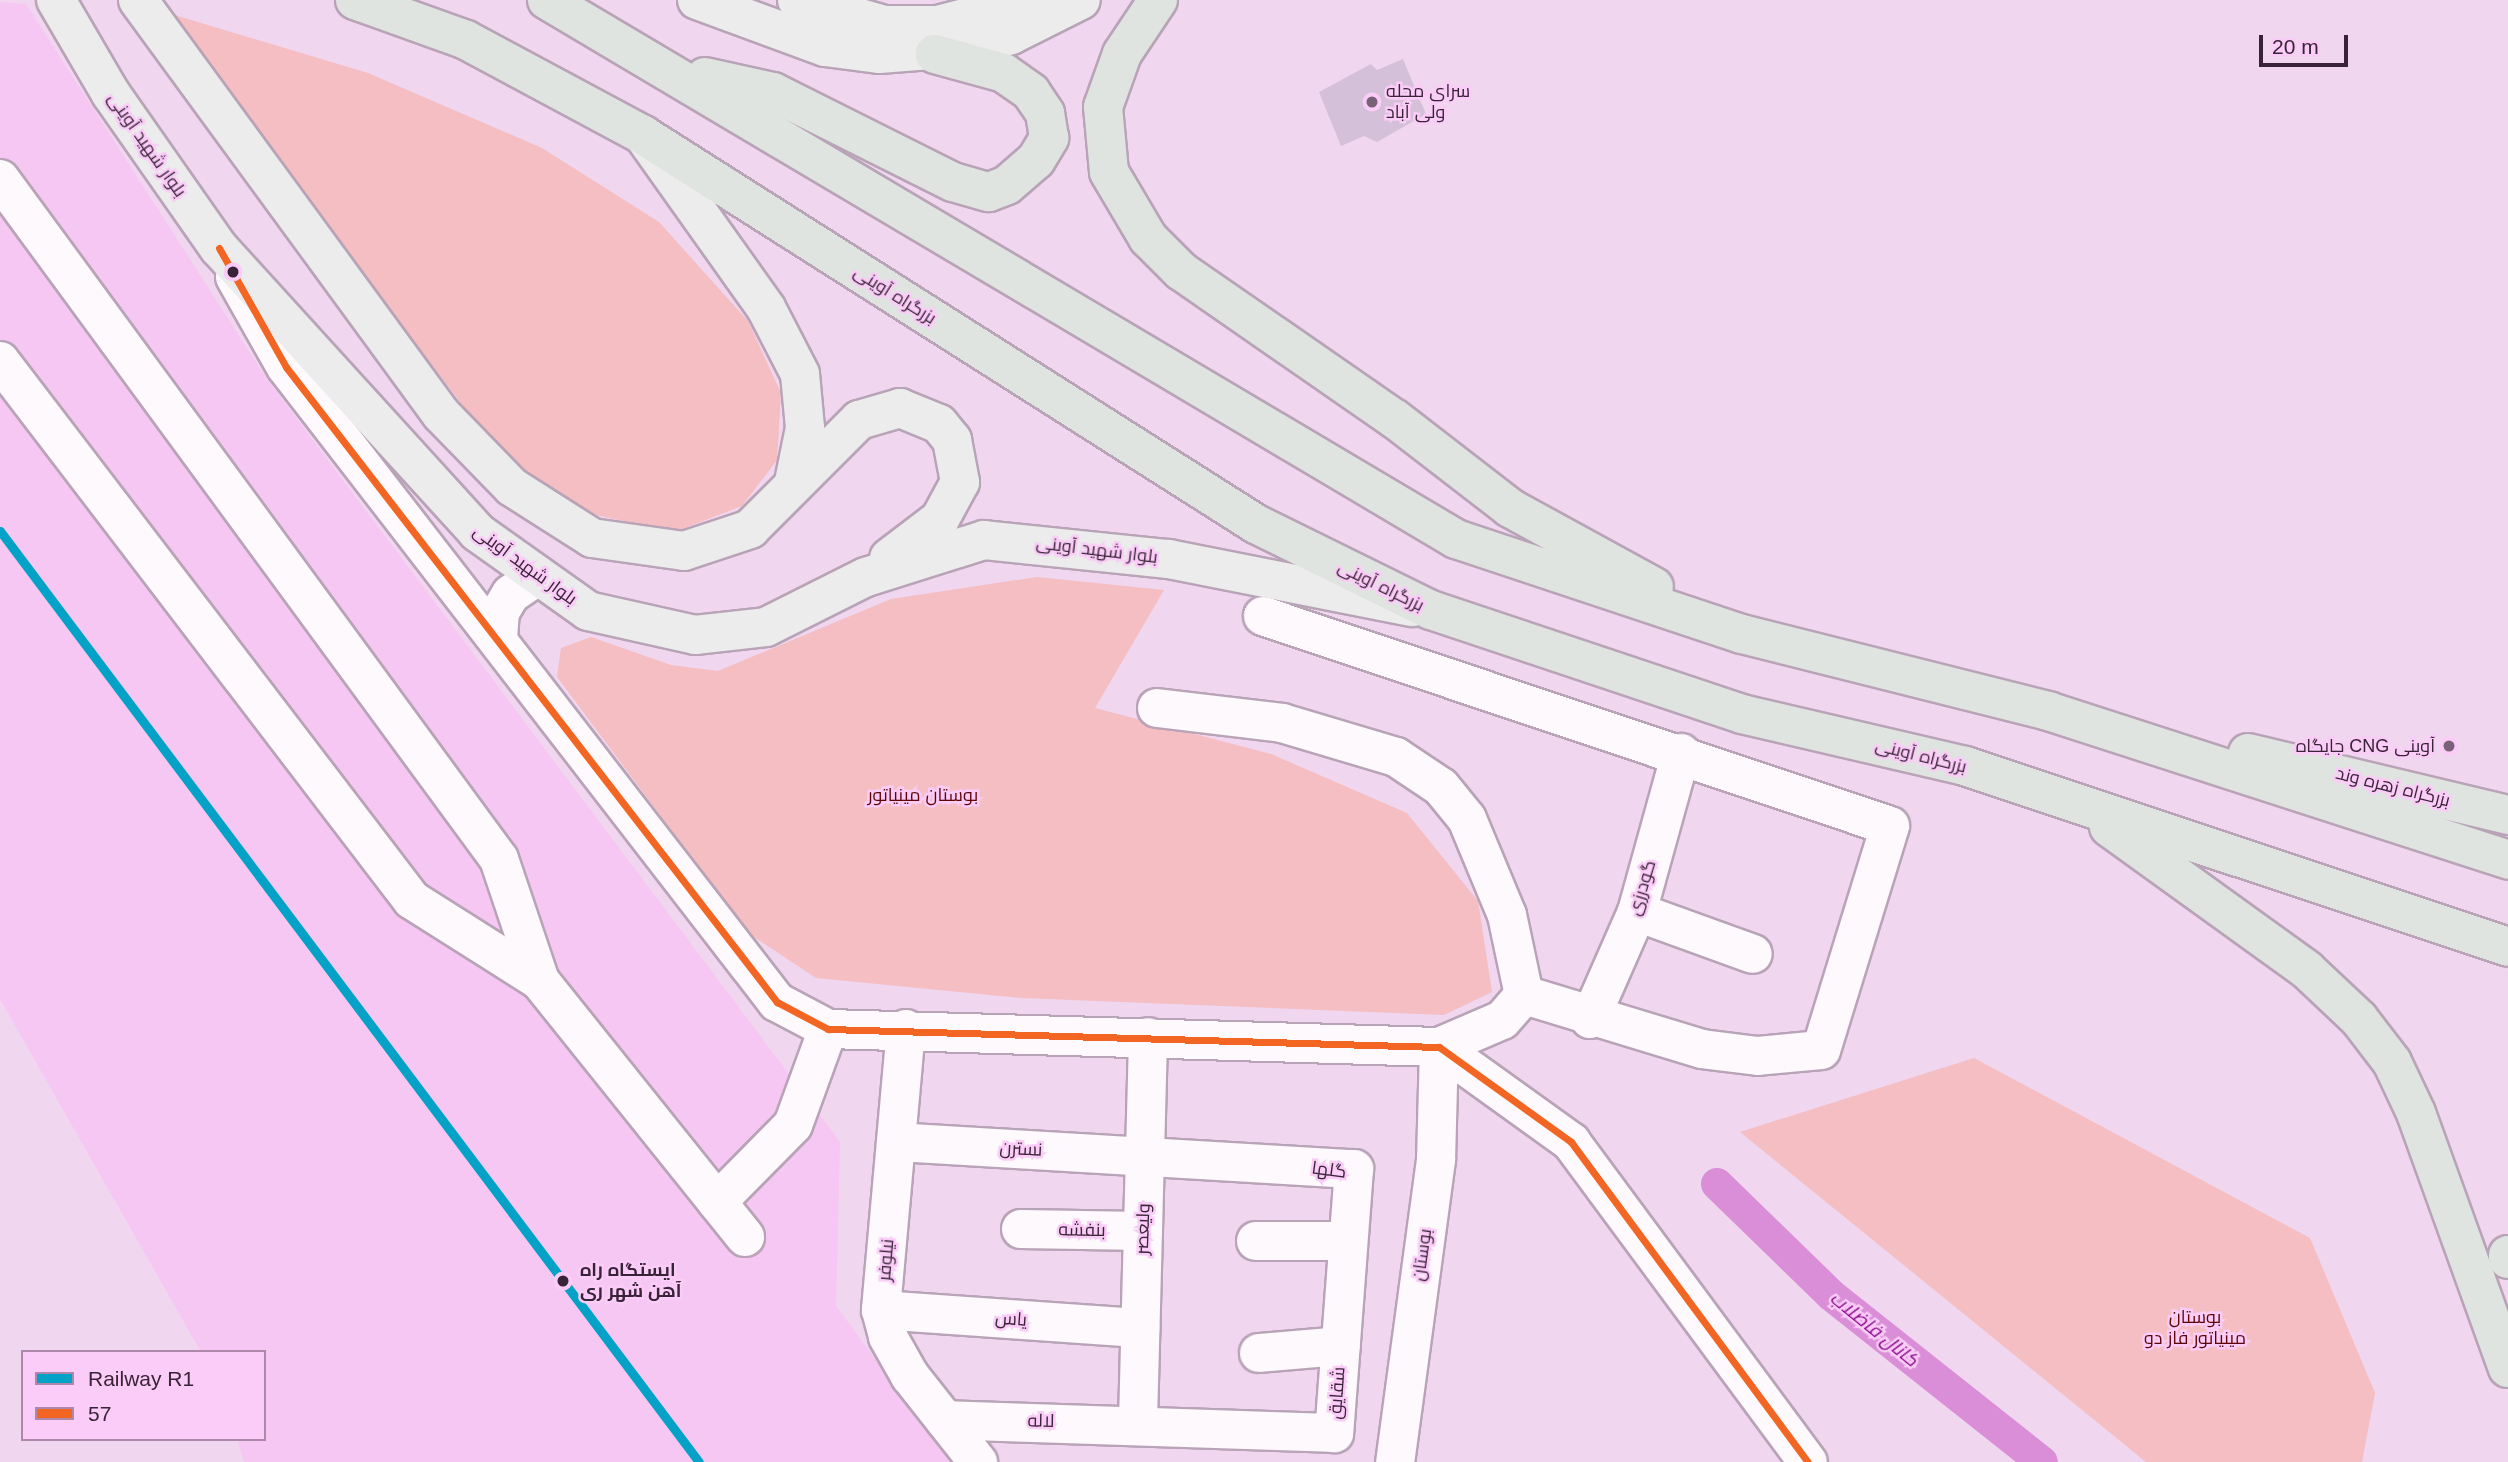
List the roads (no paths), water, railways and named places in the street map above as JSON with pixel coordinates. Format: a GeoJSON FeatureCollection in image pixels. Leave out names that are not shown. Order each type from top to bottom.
{"type":"FeatureCollection","features":[{"type":"Feature","properties":{"kind":"highway","name":"بزرگراه آوینی"},"geometry":{"type":"LineString","coordinates":[[355,0],[466,40],[643,135],[1256,524],[1431,610],[1742,714],[1965,766],[2508,947]]}},
{"type":"Feature","properties":{"kind":"highway"},"geometry":{"type":"LineString","coordinates":[[547,0],[673,70],[1456,539],[1742,634],[2048,711],[2508,860]]}},
{"type":"Feature","properties":{"kind":"highway"},"geometry":{"type":"LineString","coordinates":[[1158,0],[1122,54],[1103,107],[1110,172],[1148,238],[1181,271],[1395,419],[1510,508],[1742,634]]}},
{"type":"Feature","properties":{"kind":"highway"},"geometry":{"type":"LineString","coordinates":[[673,70],[772,92],[953,182],[989,192],[1007,185],[1037,160],[1049,138],[1045,113],[1031,92],[1004,74],[935,54]]}},
{"type":"Feature","properties":{"kind":"highway","name":"بزرگراه زهره وند"},"geometry":{"type":"LineString","coordinates":[[2195,758],[2251,752],[2508,815]]}},
{"type":"Feature","properties":{"kind":"highway"},"geometry":{"type":"LineString","coordinates":[[2073,802],[2219,903],[2359,1018],[2392,1062],[2416,1113],[2508,1368]]}},
{"type":"Feature","properties":{"kind":"main road","name":"بلوار شهید آوینی"},"geometry":{"type":"LineString","coordinates":[[56,0],[111,94],[219,248],[477,532],[588,611],[695,635],[766,626],[866,577],[984,540],[1037,542],[1169,559],[1431,610]]}},
{"type":"Feature","properties":{"kind":"main road"},"geometry":{"type":"LineString","coordinates":[[138,0],[441,414],[512,487],[592,538],[684,551],[750,529],[794,482],[859,420],[878,410],[920,413],[952,440],[960,482],[953,502],[866,577]]}},
{"type":"Feature","properties":{"kind":"main road"},"geometry":{"type":"LineString","coordinates":[[697,0],[825,47],[935,54],[1011,35],[1081,0]]}},
{"type":"Feature","properties":{"kind":"main road"},"geometry":{"type":"LineString","coordinates":[[797,0],[884,25],[938,25],[1032,0]]}},
{"type":"Feature","properties":{"kind":"main road"},"geometry":{"type":"LineString","coordinates":[[643,135],[766,308],[800,374],[805,428],[794,482]]}},
{"type":"Feature","properties":{"kind":"street"},"geometry":{"type":"LineString","coordinates":[[0,179],[499,859],[540,981]]}},
{"type":"Feature","properties":{"kind":"street"},"geometry":{"type":"LineString","coordinates":[[219,248],[286,367],[778,1002],[828,1029],[906,1029],[1438,1047],[1502,1020],[1524,995]]}},
{"type":"Feature","properties":{"kind":"street"},"geometry":{"type":"LineString","coordinates":[[0,361],[412,900],[540,981],[745,1237]]}},
{"type":"Feature","properties":{"kind":"street"},"geometry":{"type":"LineString","coordinates":[[498,639],[500,612],[511,594],[538,576]]}},
{"type":"Feature","properties":{"kind":"street"},"geometry":{"type":"LineString","coordinates":[[1263,616],[1681,753],[1889,826],[1821,1050],[1758,1056],[1702,1049],[1590,1019],[1524,995]]}},
{"type":"Feature","properties":{"kind":"street"},"geometry":{"type":"LineString","coordinates":[[1157,708],[1282,723],[1396,757],[1441,787],[1492,868],[1524,995]]}},
{"type":"Feature","properties":{"kind":"street","name":"گودرزی"},"geometry":{"type":"LineString","coordinates":[[1590,1019],[1637,912],[1681,753]]}},
{"type":"Feature","properties":{"kind":"street"},"geometry":{"type":"LineString","coordinates":[[1637,912],[1753,954]]}},
{"type":"Feature","properties":{"kind":"street"},"geometry":{"type":"LineString","coordinates":[[717,1202],[793,1125],[828,1029]]}},
{"type":"Feature","properties":{"kind":"street","name":"نیلوفر"},"geometry":{"type":"LineString","coordinates":[[906,1029],[881,1310],[888,1337],[944,1420],[978,1462]]}},
{"type":"Feature","properties":{"kind":"street","name":"ولیعصر"},"geometry":{"type":"LineString","coordinates":[[1138,1422],[1148,1037]]}},
{"type":"Feature","properties":{"kind":"street"},"geometry":{"type":"LineString","coordinates":[[1438,1047],[1571,1142],[1808,1462]]}},
{"type":"Feature","properties":{"kind":"street","name":"بوستان"},"geometry":{"type":"LineString","coordinates":[[1395,1462],[1436,1160],[1438,1047]]}},
{"type":"Feature","properties":{"kind":"street","name":"نسترن"},"geometry":{"type":"LineString","coordinates":[[896,1142],[1145,1156]]}},
{"type":"Feature","properties":{"kind":"street","name":"گلها"},"geometry":{"type":"LineString","coordinates":[[1145,1156],[1354,1169],[1349,1241]]}},
{"type":"Feature","properties":{"kind":"street","name":"بنفشه"},"geometry":{"type":"LineString","coordinates":[[1021,1229],[1143,1231]]}},
{"type":"Feature","properties":{"kind":"street"},"geometry":{"type":"LineString","coordinates":[[1256,1241],[1349,1241]]}},
{"type":"Feature","properties":{"kind":"street","name":"شقایق"},"geometry":{"type":"LineString","coordinates":[[1138,1422],[1334,1433],[1349,1241]]}},
{"type":"Feature","properties":{"kind":"street","name":"یاس"},"geometry":{"type":"LineString","coordinates":[[881,1310],[1140,1328]]}},
{"type":"Feature","properties":{"kind":"street"},"geometry":{"type":"LineString","coordinates":[[1259,1353],[1341,1346]]}},
{"type":"Feature","properties":{"kind":"street","name":"لاله"},"geometry":{"type":"LineString","coordinates":[[944,1420],[1138,1422]]}},
{"type":"Feature","properties":{"kind":"waterway","name":"کانال فاضلاب"},"geometry":{"type":"LineString","coordinates":[[1717,1184],[1831,1295],[2042,1462]]}},
{"type":"Feature","properties":{"kind":"rail line","name":"R1"},"geometry":{"type":"LineString","coordinates":[[0,531],[699,1462]]}},
{"type":"Feature","properties":{"kind":"place","name":"سرای محله ولی آباد"},"geometry":{"type":"Point","coordinates":[1372,102]}},
{"type":"Feature","properties":{"kind":"place","name":"جایگاه CNG آوینی"},"geometry":{"type":"Point","coordinates":[2449,746]}},
{"type":"Feature","properties":{"kind":"place","name":"ایستگاه راه آهن شهر ری"},"geometry":{"type":"Point","coordinates":[563,1281]}},
{"type":"Feature","properties":{"kind":"park label","name":"بوستان مینیاتور"},"geometry":{"type":"Point","coordinates":[923,795]}},
{"type":"Feature","properties":{"kind":"park label","name":"بوستان مینیاتور فاز دو"},"geometry":{"type":"Point","coordinates":[2195,1328]}}]}
